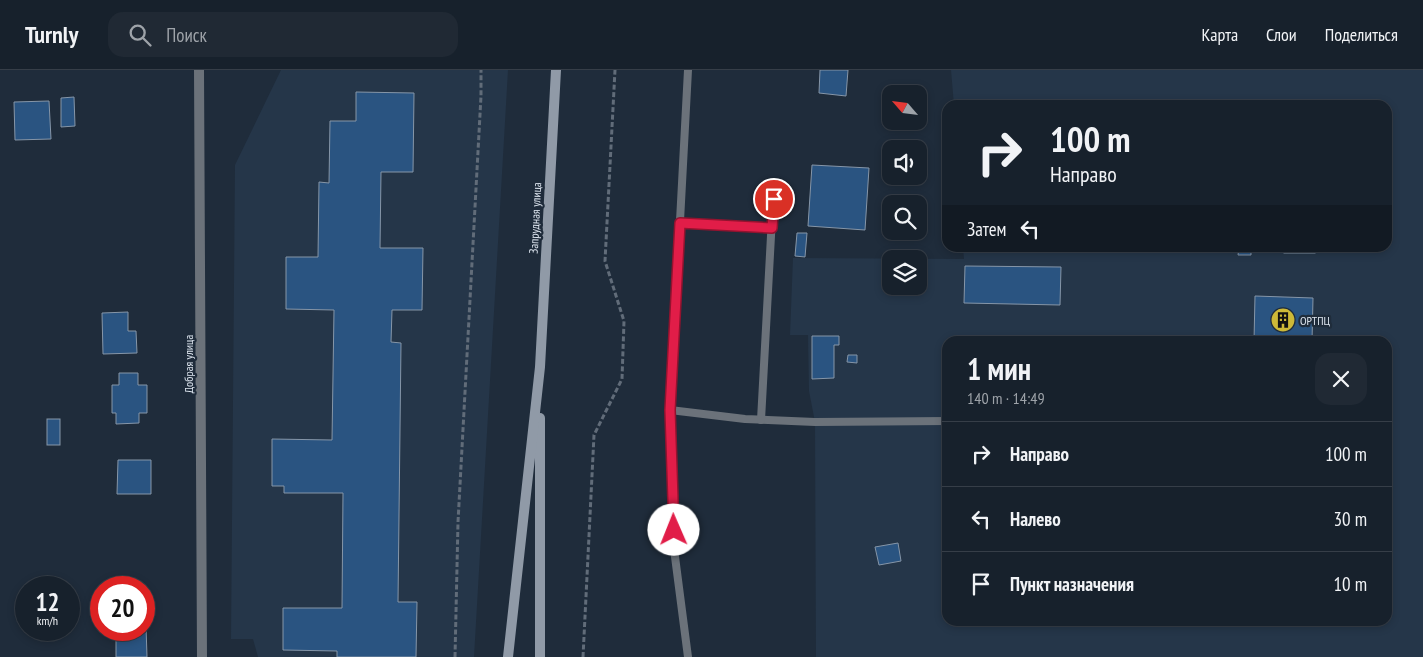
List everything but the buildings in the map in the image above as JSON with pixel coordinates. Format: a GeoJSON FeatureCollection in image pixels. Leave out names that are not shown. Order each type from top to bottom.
{"type":"FeatureCollection","features":[{"type":"Feature","properties":{"kind":"main road","name":"Запрудная улица"},"geometry":{"type":"LineString","coordinates":[[540,657],[540,367],[556,70]]}},
{"type":"Feature","properties":{"kind":"main road","name":"Запрудная улица"},"geometry":{"type":"LineString","coordinates":[[508,657],[540,367]]}},
{"type":"Feature","properties":{"kind":"street","name":"Добрая улица"},"geometry":{"type":"LineString","coordinates":[[199,70],[202,657]]}},
{"type":"Feature","properties":{"kind":"lane"},"geometry":{"type":"LineString","coordinates":[[688,70],[670,410],[674,550],[688,657]]}},
{"type":"Feature","properties":{"kind":"lane"},"geometry":{"type":"LineString","coordinates":[[761,420],[774,199]]}},
{"type":"Feature","properties":{"kind":"lane"},"geometry":{"type":"LineString","coordinates":[[680,223],[772,228]]}},
{"type":"Feature","properties":{"kind":"lane"},"geometry":{"type":"LineString","coordinates":[[670,410],[761,420],[815,422],[942,420]]}},
{"type":"Feature","properties":{"kind":"path"},"geometry":{"type":"LineString","coordinates":[[455,657],[458,522],[481,70]]}},
{"type":"Feature","properties":{"kind":"path"},"geometry":{"type":"LineString","coordinates":[[583,657],[594,435],[622,379],[624,321],[604,261],[615,70]]}},
{"type":"Feature","properties":{"kind":"shaded area"},"geometry":{"type":"Polygon","coordinates":[[[281,70],[508,70],[474,657],[258,657],[253,639],[231,639],[235,165],[281,70]]]}},
{"type":"Feature","properties":{"kind":"shaded area"},"geometry":{"type":"Polygon","coordinates":[[[951,70],[1423,70],[1423,657],[816,657],[815,422],[809,391],[808,335],[790,335],[793,258],[882,259],[882,295],[927,295],[927,259],[964,259],[963,252],[1392,252],[1392,100],[954,100],[951,70]]]}},
{"type":"Feature","properties":{"kind":"place","name":"ОРТПЦ"},"geometry":{"type":"Point","coordinates":[1283,320]}},
{"type":"Feature","properties":{"kind":"route"},"geometry":{"type":"LineString","coordinates":[[674,530],[670,410],[680,223],[772,228],[774,199]]}}]}
